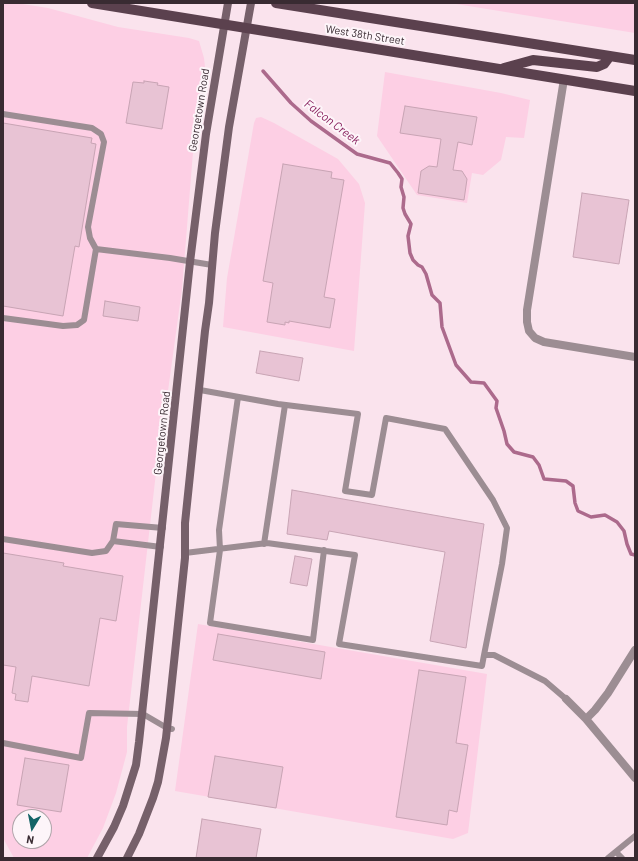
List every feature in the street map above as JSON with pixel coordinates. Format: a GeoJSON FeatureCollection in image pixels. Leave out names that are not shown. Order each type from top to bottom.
{"type":"FeatureCollection","features":[{"type":"Feature","properties":{"kind":"main road","name":"West 38th Street"},"geometry":{"type":"LineString","coordinates":[[92,3],[635,91]]}},
{"type":"Feature","properties":{"kind":"main road","name":"Georgetown Road"},"geometry":{"type":"LineString","coordinates":[[97,858],[114,828],[124,806],[140,742],[190,262],[206,134],[228,3]]}},
{"type":"Feature","properties":{"kind":"main road"},"geometry":{"type":"LineString","coordinates":[[127,858],[139,834],[156,787],[169,729],[185,553],[185,523],[212,265],[229,126],[251,3]]}},
{"type":"Feature","properties":{"kind":"main road","name":"West 38th Street"},"geometry":{"type":"LineString","coordinates":[[276,3],[635,60]]}},
{"type":"Feature","properties":{"kind":"main road"},"geometry":{"type":"LineString","coordinates":[[500,69],[532,60],[597,67],[604,64],[610,56]]}},
{"type":"Feature","properties":{"kind":"street"},"geometry":{"type":"LineString","coordinates":[[564,79],[527,310],[529,331],[535,338],[544,342],[635,357]]}},
{"type":"Feature","properties":{"kind":"street"},"geometry":{"type":"LineString","coordinates":[[586,719],[608,693],[635,650]]}},
{"type":"Feature","properties":{"kind":"street"},"geometry":{"type":"LineString","coordinates":[[566,698],[586,719],[635,778]]}},
{"type":"Feature","properties":{"kind":"lane"},"geometry":{"type":"LineString","coordinates":[[3,114],[92,128],[101,134],[104,142],[88,227],[90,238],[96,249],[84,320],[78,325],[63,326],[3,318]]}},
{"type":"Feature","properties":{"kind":"lane"},"geometry":{"type":"LineString","coordinates":[[96,249],[212,265]]}},
{"type":"Feature","properties":{"kind":"lane"},"geometry":{"type":"LineString","coordinates":[[185,553],[264,544],[324,550],[355,555],[339,644],[482,666],[502,564],[507,528],[493,500],[445,429],[386,418],[372,495],[344,490],[358,414],[285,405],[200,390]]}},
{"type":"Feature","properties":{"kind":"lane"},"geometry":{"type":"LineString","coordinates":[[238,397],[219,530],[220,550],[210,623],[313,640],[324,550]]}},
{"type":"Feature","properties":{"kind":"lane"},"geometry":{"type":"LineString","coordinates":[[264,544],[285,405]]}},
{"type":"Feature","properties":{"kind":"lane"},"geometry":{"type":"LineString","coordinates":[[3,539],[92,553],[106,550],[113,541],[116,524],[163,528]]}},
{"type":"Feature","properties":{"kind":"lane"},"geometry":{"type":"LineString","coordinates":[[113,541],[161,547]]}},
{"type":"Feature","properties":{"kind":"lane"},"geometry":{"type":"LineString","coordinates":[[484,655],[494,655],[545,681],[566,698]]}},
{"type":"Feature","properties":{"kind":"lane"},"geometry":{"type":"LineString","coordinates":[[3,743],[81,758],[89,713],[142,714],[169,729]]}},
{"type":"Feature","properties":{"kind":"lane"},"geometry":{"type":"LineString","coordinates":[[608,858],[635,836]]}},
{"type":"Feature","properties":{"kind":"lane"},"geometry":{"type":"LineString","coordinates":[[616,852],[622,858]]}},
{"type":"Feature","properties":{"kind":"shaded area"},"geometry":{"type":"Polygon","coordinates":[[[3,3],[16,3],[48,8],[118,27],[189,38],[199,41],[204,58],[206,76],[193,152],[182,289],[159,446],[127,727],[127,752],[116,793],[103,828],[87,858],[14,858],[3,838],[3,3]]]}},
{"type":"Feature","properties":{"kind":"shaded area"},"geometry":{"type":"Polygon","coordinates":[[[450,3],[635,3],[635,33],[450,3]]]}},
{"type":"Feature","properties":{"kind":"shaded area"},"geometry":{"type":"Polygon","coordinates":[[[385,72],[501,93],[530,100],[524,138],[506,137],[501,160],[483,175],[472,173],[467,203],[417,195],[377,136],[385,72]]]}},
{"type":"Feature","properties":{"kind":"shaded area"},"geometry":{"type":"Polygon","coordinates":[[[261,117],[338,159],[359,184],[365,203],[354,351],[223,327],[227,278],[254,123],[256,118],[261,117]]]}},
{"type":"Feature","properties":{"kind":"shaded area"},"geometry":{"type":"Polygon","coordinates":[[[198,624],[487,674],[468,833],[453,839],[175,791],[198,624]]]}},
{"type":"Feature","properties":{"kind":"building"},"geometry":{"type":"Polygon","coordinates":[[[144,81],[158,83],[157,85],[169,87],[162,129],[126,123],[133,82],[144,83],[144,81]]]}},
{"type":"Feature","properties":{"kind":"building"},"geometry":{"type":"Polygon","coordinates":[[[405,106],[477,117],[472,145],[458,142],[453,170],[462,171],[467,179],[464,200],[418,193],[421,171],[429,166],[437,167],[441,139],[400,133],[405,106]]]}},
{"type":"Feature","properties":{"kind":"building"},"geometry":{"type":"Polygon","coordinates":[[[3,123],[92,138],[91,143],[96,144],[79,247],[75,246],[63,316],[3,306],[3,123]]]}},
{"type":"Feature","properties":{"kind":"building"},"geometry":{"type":"Polygon","coordinates":[[[283,164],[332,172],[331,178],[344,180],[324,297],[335,299],[330,328],[289,321],[289,323],[285,322],[285,325],[267,322],[273,283],[263,281],[283,164]]]}},
{"type":"Feature","properties":{"kind":"building"},"geometry":{"type":"Polygon","coordinates":[[[582,193],[629,200],[619,264],[573,257],[582,193]]]}},
{"type":"Feature","properties":{"kind":"building"},"geometry":{"type":"Polygon","coordinates":[[[105,301],[140,307],[138,321],[103,316],[105,301]]]}},
{"type":"Feature","properties":{"kind":"building"},"geometry":{"type":"Polygon","coordinates":[[[260,351],[303,358],[299,381],[256,373],[260,351]]]}},
{"type":"Feature","properties":{"kind":"building"},"geometry":{"type":"Polygon","coordinates":[[[292,490],[484,524],[466,648],[430,641],[445,552],[329,531],[327,540],[287,534],[292,490]]]}},
{"type":"Feature","properties":{"kind":"building"},"geometry":{"type":"Polygon","coordinates":[[[3,553],[64,563],[63,566],[123,576],[116,621],[100,618],[89,686],[32,676],[28,702],[15,700],[16,694],[12,693],[16,667],[3,665],[3,553]]]}},
{"type":"Feature","properties":{"kind":"building"},"geometry":{"type":"Polygon","coordinates":[[[295,556],[312,559],[307,586],[290,583],[295,556]]]}},
{"type":"Feature","properties":{"kind":"building"},"geometry":{"type":"Polygon","coordinates":[[[218,634],[325,652],[321,679],[213,660],[218,634]]]}},
{"type":"Feature","properties":{"kind":"building"},"geometry":{"type":"Polygon","coordinates":[[[419,670],[466,677],[456,743],[468,745],[457,812],[449,810],[447,825],[396,817],[419,670]]]}},
{"type":"Feature","properties":{"kind":"building"},"geometry":{"type":"Polygon","coordinates":[[[215,756],[283,767],[276,808],[208,797],[215,756]]]}},
{"type":"Feature","properties":{"kind":"building"},"geometry":{"type":"Polygon","coordinates":[[[25,758],[69,765],[61,812],[52,811],[52,809],[17,805],[25,758]]]}},
{"type":"Feature","properties":{"kind":"building"},"geometry":{"type":"Polygon","coordinates":[[[202,819],[261,829],[256,858],[196,858],[202,819]]]}},
{"type":"Feature","properties":{"kind":"waterway","name":"Falcon Creek"},"geometry":{"type":"LineString","coordinates":[[263,71],[291,103],[311,121],[357,154],[390,163],[398,173],[402,179],[401,187],[404,197],[403,208],[411,224],[408,236],[410,253],[413,260],[422,267],[426,274],[432,295],[440,303],[442,327],[456,365],[471,382],[484,383],[497,401],[496,408],[507,444],[514,452],[533,457],[539,465],[544,479],[566,481],[573,486],[575,503],[578,511],[591,517],[605,515],[617,522],[624,531],[631,554],[635,555]]}}]}
